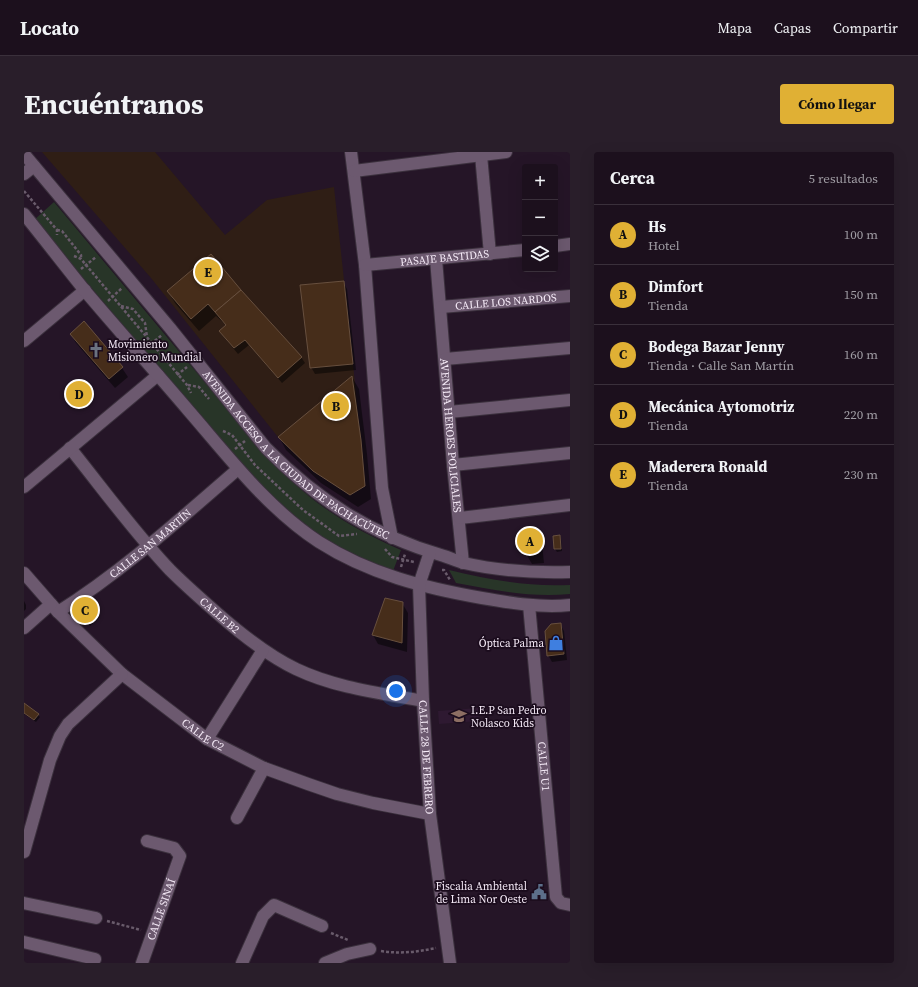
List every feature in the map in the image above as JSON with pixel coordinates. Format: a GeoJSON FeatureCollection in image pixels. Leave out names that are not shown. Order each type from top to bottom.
{"type":"FeatureCollection","features":[{"type":"Feature","properties":{"kind":"street"},"geometry":{"type":"LineString","coordinates":[[351,152],[365,265],[382,488],[392,538]]}},
{"type":"Feature","properties":{"kind":"street"},"geometry":{"type":"LineString","coordinates":[[354,171],[506,152]]}},
{"type":"Feature","properties":{"kind":"street","name":"AVENIDA ACCESO A LA CIUDAD DE PACHACÚTEC"},"geometry":{"type":"LineString","coordinates":[[24,154],[170,328],[266,448],[283,465],[319,495],[357,520],[392,538],[463,563],[525,572],[570,572]]}},
{"type":"Feature","properties":{"kind":"street"},"geometry":{"type":"LineString","coordinates":[[481,155],[490,254]]}},
{"type":"Feature","properties":{"kind":"street"},"geometry":{"type":"LineString","coordinates":[[24,174],[34,166]]}},
{"type":"Feature","properties":{"kind":"street"},"geometry":{"type":"LineString","coordinates":[[24,214],[73,276],[238,469],[267,499],[318,541],[343,556],[385,575],[419,585],[454,593],[528,605],[570,605]]}},
{"type":"Feature","properties":{"kind":"street"},"geometry":{"type":"LineString","coordinates":[[558,246],[570,244]]}},
{"type":"Feature","properties":{"kind":"street","name":"PASAJE BASTIDAS"},"geometry":{"type":"LineString","coordinates":[[365,265],[522,250]]}},
{"type":"Feature","properties":{"kind":"street","name":"AVENIDA HEROES POLICIALES"},"geometry":{"type":"LineString","coordinates":[[436,259],[453,465],[460,518],[463,563]]}},
{"type":"Feature","properties":{"kind":"street"},"geometry":{"type":"LineString","coordinates":[[24,341],[85,290]]}},
{"type":"Feature","properties":{"kind":"street","name":"CALLE LOS NARDOS"},"geometry":{"type":"LineString","coordinates":[[441,307],[570,296]]}},
{"type":"Feature","properties":{"kind":"street"},"geometry":{"type":"LineString","coordinates":[[445,359],[570,348]]}},
{"type":"Feature","properties":{"kind":"street"},"geometry":{"type":"LineString","coordinates":[[24,487],[158,375]]}},
{"type":"Feature","properties":{"kind":"street"},"geometry":{"type":"LineString","coordinates":[[449,412],[570,400]]}},
{"type":"Feature","properties":{"kind":"street","name":"CALLE B2"},"geometry":{"type":"LineString","coordinates":[[70,448],[148,546],[171,571],[205,603],[262,650],[297,669],[328,682],[422,701]]}},
{"type":"Feature","properties":{"kind":"street"},"geometry":{"type":"LineString","coordinates":[[453,465],[570,453]]}},
{"type":"Feature","properties":{"kind":"street","name":"CALLE SAN MARTÍN"},"geometry":{"type":"LineString","coordinates":[[24,628],[55,608],[86,594],[148,546],[238,469]]}},
{"type":"Feature","properties":{"kind":"street"},"geometry":{"type":"LineString","coordinates":[[460,518],[570,505]]}},
{"type":"Feature","properties":{"kind":"street","name":"CALLE 28 DE FEBRERO"},"geometry":{"type":"LineString","coordinates":[[430,552],[419,585],[422,701],[430,814],[450,963]]}},
{"type":"Feature","properties":{"kind":"street","name":"CALLE C2"},"geometry":{"type":"LineString","coordinates":[[24,573],[55,608],[122,674],[207,739],[264,768],[337,794],[373,803],[430,814]]}},
{"type":"Feature","properties":{"kind":"street","name":"CALLE U1"},"geometry":{"type":"LineString","coordinates":[[528,605],[556,897],[565,904]]}},
{"type":"Feature","properties":{"kind":"street"},"geometry":{"type":"LineString","coordinates":[[207,739],[262,650]]}},
{"type":"Feature","properties":{"kind":"street"},"geometry":{"type":"LineString","coordinates":[[24,852],[50,760],[60,736],[68,724],[122,674]]}},
{"type":"Feature","properties":{"kind":"street"},"geometry":{"type":"LineString","coordinates":[[237,818],[264,768]]}},
{"type":"Feature","properties":{"kind":"street","name":"CALLE SINAÍ"},"geometry":{"type":"LineString","coordinates":[[142,963],[180,856],[174,848],[147,840]]}},
{"type":"Feature","properties":{"kind":"street"},"geometry":{"type":"LineString","coordinates":[[24,903],[96,918]]}},
{"type":"Feature","properties":{"kind":"street"},"geometry":{"type":"LineString","coordinates":[[242,963],[263,916],[274,906],[325,929]]}},
{"type":"Feature","properties":{"kind":"street"},"geometry":{"type":"LineString","coordinates":[[24,942],[95,959]]}},
{"type":"Feature","properties":{"kind":"street"},"geometry":{"type":"LineString","coordinates":[[325,963],[347,954],[370,949]]}},
{"type":"Feature","properties":{"kind":"path"},"geometry":{"type":"LineString","coordinates":[[57,230],[62,231],[81,255],[81,259]]}},
{"type":"Feature","properties":{"kind":"path"},"geometry":{"type":"LineString","coordinates":[[73,276],[104,250]]}},
{"type":"Feature","properties":{"kind":"path"},"geometry":{"type":"LineString","coordinates":[[100,308],[131,281]]}},
{"type":"Feature","properties":{"kind":"path"},"geometry":{"type":"LineString","coordinates":[[121,306],[133,309],[141,318],[145,323],[147,337]]}},
{"type":"Feature","properties":{"kind":"path"},"geometry":{"type":"LineString","coordinates":[[139,353],[170,328]]}},
{"type":"Feature","properties":{"kind":"path"},"geometry":{"type":"LineString","coordinates":[[166,385],[196,360]]}},
{"type":"Feature","properties":{"kind":"path"},"geometry":{"type":"LineString","coordinates":[[187,385],[199,387],[213,404]]}},
{"type":"Feature","properties":{"kind":"path"},"geometry":{"type":"LineString","coordinates":[[232,430],[232,435]]}},
{"type":"Feature","properties":{"kind":"path"},"geometry":{"type":"LineString","coordinates":[[227,456],[255,433]]}},
{"type":"Feature","properties":{"kind":"path"},"geometry":{"type":"LineString","coordinates":[[398,579],[409,544]]}},
{"type":"Feature","properties":{"kind":"path"},"geometry":{"type":"LineString","coordinates":[[96,918],[153,933]]}},
{"type":"Feature","properties":{"kind":"path"},"geometry":{"type":"LineString","coordinates":[[325,929],[370,949],[392,953],[407,953],[448,946]]}},
{"type":"Feature","properties":{"kind":"shaded area"},"geometry":{"type":"Polygon","coordinates":[[[42,152],[155,152],[225,235],[267,200],[334,187],[365,486],[350,495],[313,471],[278,437],[151,278],[42,152]]]}},
{"type":"Feature","properties":{"kind":"shaded area","name":"I.E.P San Pedro Nolasco Kids"},"geometry":{"type":"Polygon","coordinates":[[[478,708],[479,721],[439,724],[438,711],[478,708]]]}},
{"type":"Feature","properties":{"kind":"green space"},"geometry":{"type":"Polygon","coordinates":[[[54,202],[270,460],[320,505],[358,529],[401,550],[393,571],[366,560],[326,539],[280,505],[252,478],[34,220],[54,202]]]}},
{"type":"Feature","properties":{"kind":"green space"},"geometry":{"type":"Polygon","coordinates":[[[449,570],[524,584],[570,585],[570,594],[527,594],[499,591],[456,583],[449,570]]]}},
{"type":"Feature","properties":{"kind":"building"},"geometry":{"type":"Polygon","coordinates":[[[211,254],[241,290],[215,312],[208,304],[191,319],[167,291],[211,254]]]}},
{"type":"Feature","properties":{"kind":"building"},"geometry":{"type":"Polygon","coordinates":[[[344,281],[353,364],[310,368],[300,285],[344,281]]]}},
{"type":"Feature","properties":{"kind":"building"},"geometry":{"type":"Polygon","coordinates":[[[241,290],[302,357],[278,378],[245,340],[234,348],[219,331],[226,325],[215,312],[241,290]]]}},
{"type":"Feature","properties":{"kind":"building","name":"Movimiento Misionero Mundial"},"geometry":{"type":"Polygon","coordinates":[[[84,321],[123,367],[109,379],[70,334],[84,321]]]}},
{"type":"Feature","properties":{"kind":"building"},"geometry":{"type":"Polygon","coordinates":[[[352,376],[361,440],[365,486],[350,495],[313,471],[278,437],[352,376]]]}},
{"type":"Feature","properties":{"kind":"building"},"geometry":{"type":"Polygon","coordinates":[[[81,384],[89,393],[76,404],[68,395],[81,384]]]}},
{"type":"Feature","properties":{"kind":"building"},"geometry":{"type":"Polygon","coordinates":[[[536,530],[537,551],[524,552],[522,532],[536,530]]]}},
{"type":"Feature","properties":{"kind":"building"},"geometry":{"type":"Polygon","coordinates":[[[560,535],[561,549],[554,549],[553,536],[560,535]]]}},
{"type":"Feature","properties":{"kind":"building"},"geometry":{"type":"Polygon","coordinates":[[[385,598],[403,602],[402,643],[372,635],[385,598]]]}},
{"type":"Feature","properties":{"kind":"building"},"geometry":{"type":"Polygon","coordinates":[[[88,601],[97,610],[86,620],[81,614],[82,606],[88,601]]]}},
{"type":"Feature","properties":{"kind":"building"},"geometry":{"type":"Polygon","coordinates":[[[561,623],[564,654],[547,656],[545,631],[551,624],[561,623]]]}},
{"type":"Feature","properties":{"kind":"building"},"geometry":{"type":"Polygon","coordinates":[[[24,703],[39,714],[34,720],[24,713],[24,703]]]}},
{"type":"Feature","properties":{"kind":"place","name":"Maderera Ronald"},"geometry":{"type":"Point","coordinates":[208,272]}},
{"type":"Feature","properties":{"kind":"place","name":"Movimiento Misionero Mundial"},"geometry":{"type":"Point","coordinates":[96,350]}},
{"type":"Feature","properties":{"kind":"place","name":"Mecánica Aytomotriz"},"geometry":{"type":"Point","coordinates":[79,394]}},
{"type":"Feature","properties":{"kind":"place","name":"Dimfort"},"geometry":{"type":"Point","coordinates":[336,406]}},
{"type":"Feature","properties":{"kind":"place","name":"Hs"},"geometry":{"type":"Point","coordinates":[530,541]}},
{"type":"Feature","properties":{"kind":"place","name":"Bodega Bazar Jenny"},"geometry":{"type":"Point","coordinates":[85,610]}},
{"type":"Feature","properties":{"kind":"place","name":"Óptica Palma"},"geometry":{"type":"Point","coordinates":[556,643]}},
{"type":"Feature","properties":{"kind":"place","name":"I.E.P San Pedro Nolasco Kids"},"geometry":{"type":"Point","coordinates":[459,716]}},
{"type":"Feature","properties":{"kind":"place","name":"Fiscalia Ambiental de Lima Nor Oeste"},"geometry":{"type":"Point","coordinates":[539,892]}}]}
